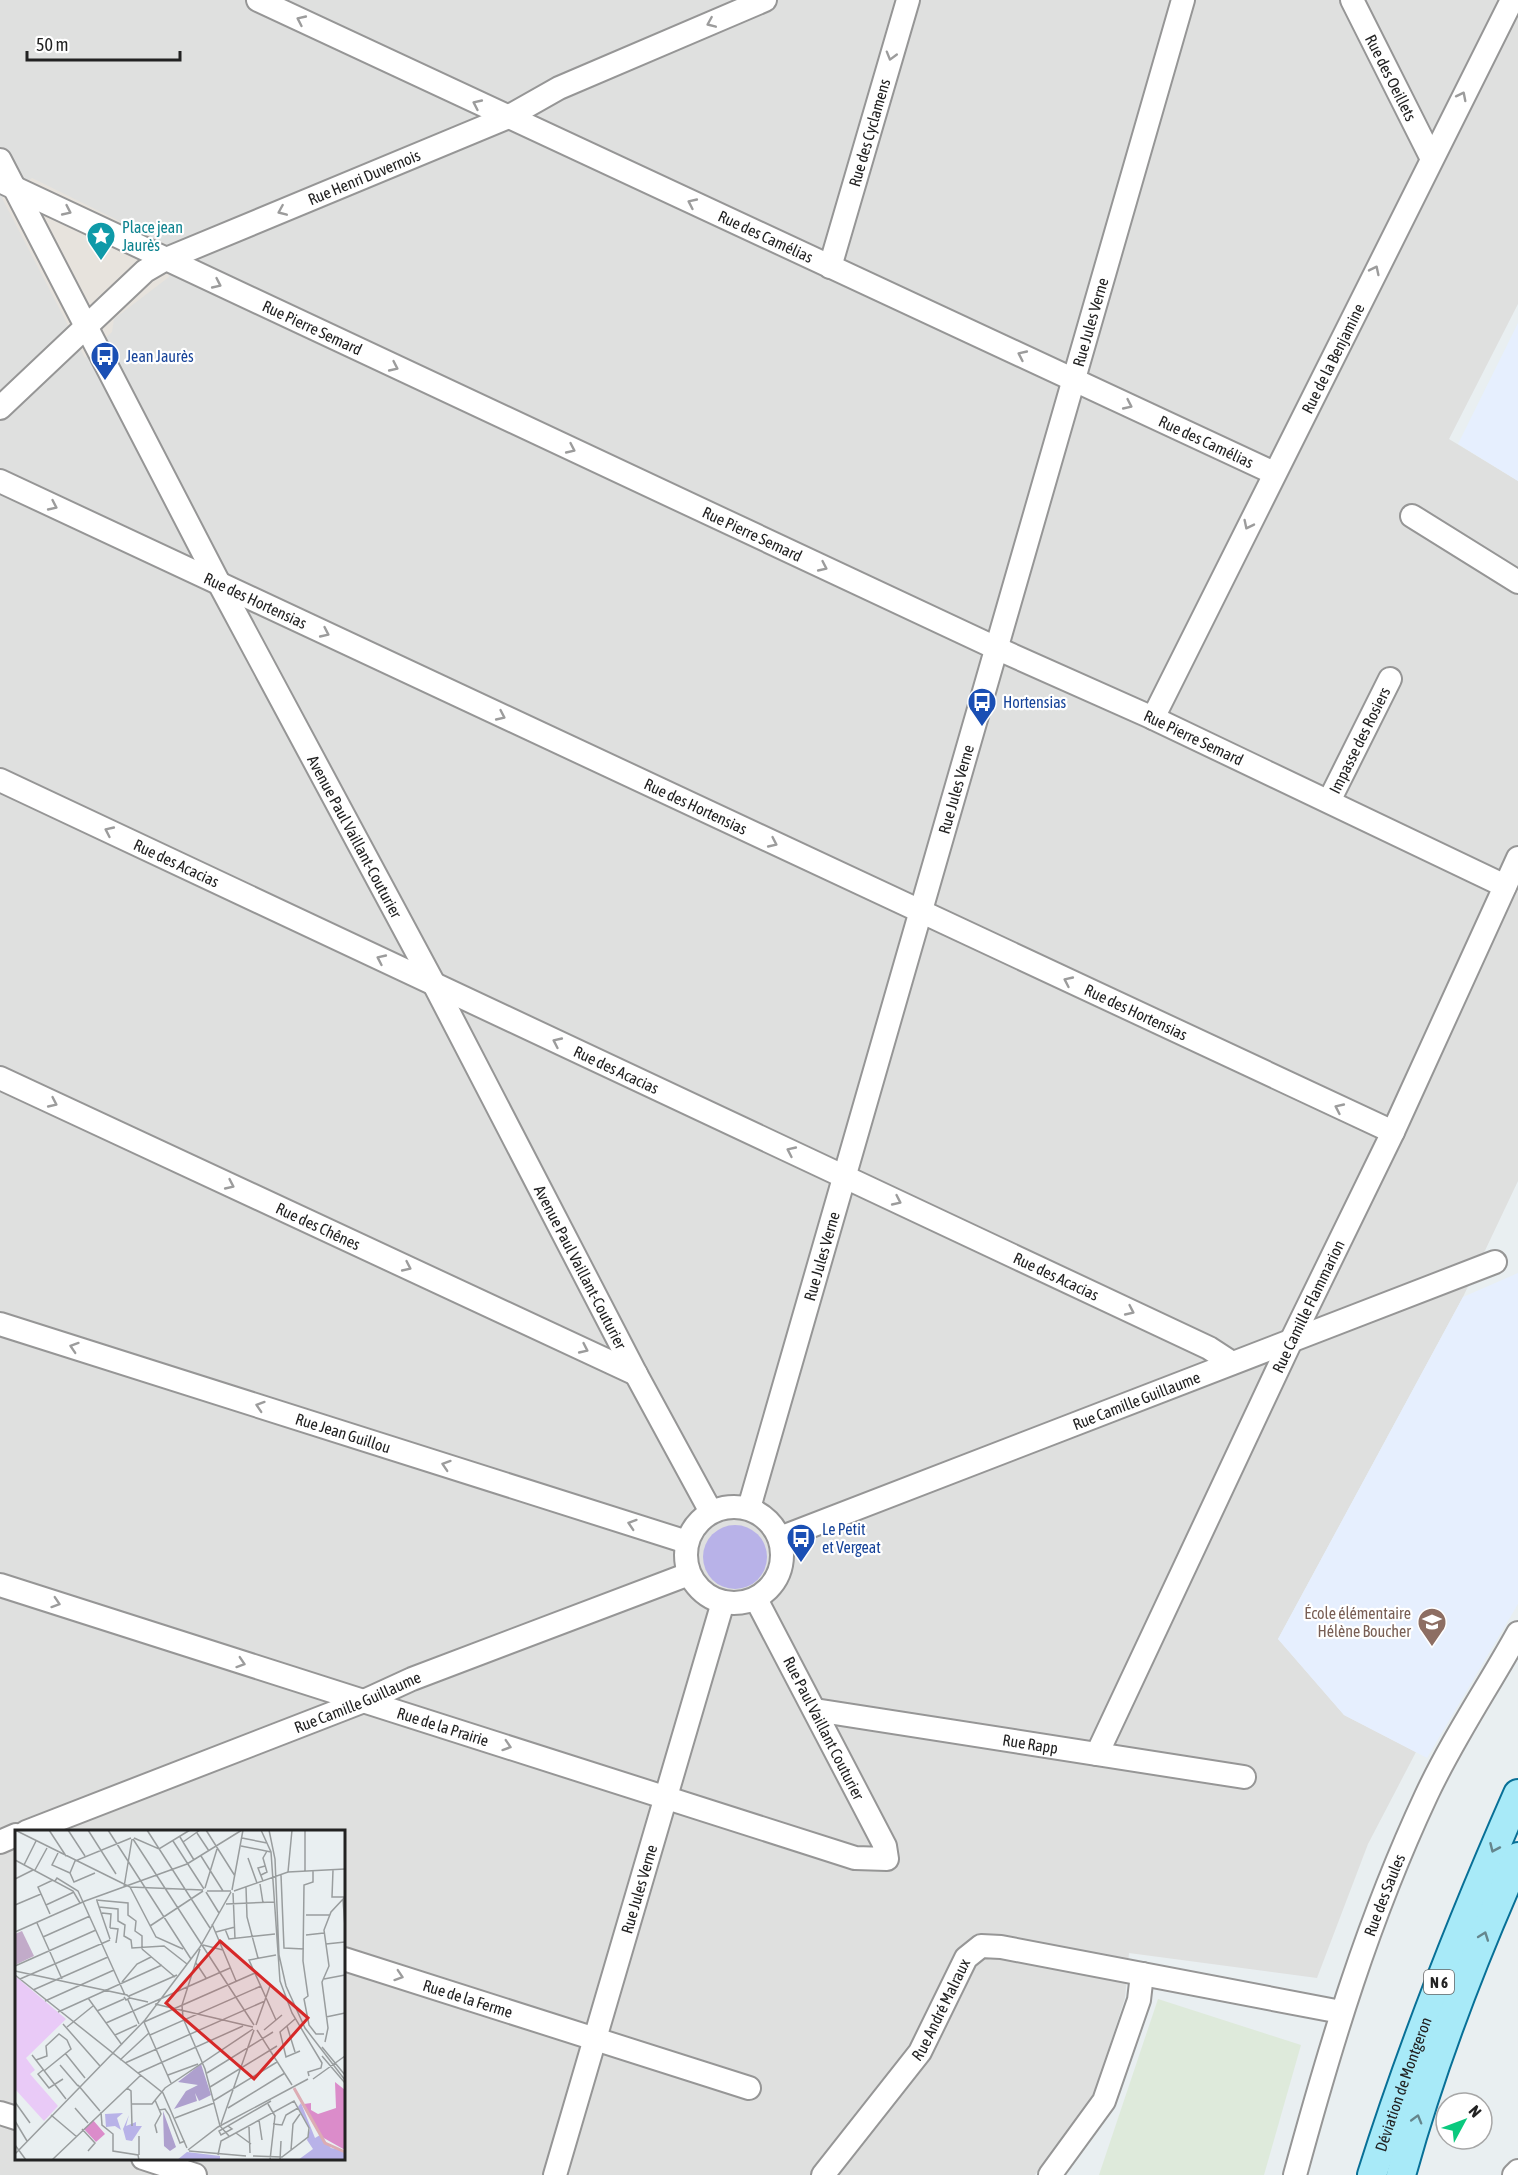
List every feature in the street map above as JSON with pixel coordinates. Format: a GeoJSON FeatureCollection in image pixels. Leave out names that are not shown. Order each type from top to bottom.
{"type":"FeatureCollection","features":[{"type":"Feature","properties":{"kind":"main road","name":"Déviation de Montgeron"},"geometry":{"type":"LineString","coordinates":[[1372,2175],[1396,2100],[1465,1914],[1518,1794]]}},
{"type":"Feature","properties":{"kind":"main road","name":"Déviation de Montgeron"},"geometry":{"type":"LineString","coordinates":[[1401,2175],[1420,2105],[1488,1924],[1518,1857]]}},
{"type":"Feature","properties":{"kind":"street","name":"Rue des Camélias"},"geometry":{"type":"LineString","coordinates":[[258,0],[506,118],[1274,473]]}},
{"type":"Feature","properties":{"kind":"street","name":"Rue Henri Duvernois"},"geometry":{"type":"LineString","coordinates":[[0,408],[87,324],[146,271],[164,260],[506,118],[559,88],[765,0]]}},
{"type":"Feature","properties":{"kind":"street","name":"Rue des Cyclamens"},"geometry":{"type":"LineString","coordinates":[[830,267],[908,0]]}},
{"type":"Feature","properties":{"kind":"street","name":"Rue Jules Verne"},"geometry":{"type":"LineString","coordinates":[[749,1508],[1183,0]]}},
{"type":"Feature","properties":{"kind":"street","name":"Rue des Oeillets"},"geometry":{"type":"LineString","coordinates":[[1352,0],[1431,157]]}},
{"type":"Feature","properties":{"kind":"street","name":"Rue de la Benjamine"},"geometry":{"type":"LineString","coordinates":[[1153,718],[1431,157],[1512,0]]}},
{"type":"Feature","properties":{"kind":"street","name":"Avenue Paul Vaillant-Couturier"},"geometry":{"type":"LineString","coordinates":[[0,160],[7,184],[87,324],[220,585],[434,984],[636,1374],[711,1512]]}},
{"type":"Feature","properties":{"kind":"street","name":"Rue Pierre Semard"},"geometry":{"type":"LineString","coordinates":[[7,184],[151,250],[164,260],[996,648],[1153,718],[1505,886]]}},
{"type":"Feature","properties":{"kind":"street","name":"Rue des Hortensias"},"geometry":{"type":"LineString","coordinates":[[0,482],[1392,1132]]}},
{"type":"Feature","properties":{"kind":"street"},"geometry":{"type":"LineString","coordinates":[[1412,516],[1518,582]]}},
{"type":"Feature","properties":{"kind":"street","name":"Impasse des Rosiers"},"geometry":{"type":"LineString","coordinates":[[1329,801],[1390,679]]}},
{"type":"Feature","properties":{"kind":"street","name":"Rue des Acacias"},"geometry":{"type":"LineString","coordinates":[[0,780],[1209,1348],[1232,1363]]}},
{"type":"Feature","properties":{"kind":"street","name":"Rue Camille Flammarion"},"geometry":{"type":"LineString","coordinates":[[1097,1754],[1392,1132],[1518,858]]}},
{"type":"Feature","properties":{"kind":"street","name":"Rue des Chênes"},"geometry":{"type":"LineString","coordinates":[[0,1078],[636,1374]]}},
{"type":"Feature","properties":{"kind":"street","name":"Rue Camille Guillaume"},"geometry":{"type":"LineString","coordinates":[[780,1538],[1495,1262]]}},
{"type":"Feature","properties":{"kind":"street","name":"Rue Jean Guillou"},"geometry":{"type":"LineString","coordinates":[[0,1324],[687,1542]]}},
{"type":"Feature","properties":{"kind":"street"},"geometry":{"type":"LineString","coordinates":[[736,1506],[749,1508],[767,1520],[780,1538],[783,1552],[782,1566],[768,1591],[756,1599],[745,1603],[723,1602],[697,1587],[689,1574],[687,1542],[697,1525],[711,1512],[736,1506]]}},
{"type":"Feature","properties":{"kind":"street","name":"Rue Camille Guillaume"},"geometry":{"type":"LineString","coordinates":[[31,1830],[364,1701],[412,1679],[689,1574]]}},
{"type":"Feature","properties":{"kind":"street","name":"Rue de la Prairie"},"geometry":{"type":"LineString","coordinates":[[0,1585],[855,1857],[887,1859]]}},
{"type":"Feature","properties":{"kind":"street","name":"Rue Paul Vaillant Couturier"},"geometry":{"type":"LineString","coordinates":[[756,1599],[885,1846],[887,1859]]}},
{"type":"Feature","properties":{"kind":"street","name":"Rue Jules Verne"},"geometry":{"type":"LineString","coordinates":[[555,2175],[663,1797],[723,1602]]}},
{"type":"Feature","properties":{"kind":"street","name":"Rue des Saules"},"geometry":{"type":"LineString","coordinates":[[1295,2175],[1341,2012],[1383,1894],[1427,1793],[1518,1633]]}},
{"type":"Feature","properties":{"kind":"street","name":"Rue Rapp"},"geometry":{"type":"LineString","coordinates":[[815,1710],[1244,1777]]}},
{"type":"Feature","properties":{"kind":"street"},"geometry":{"type":"LineString","coordinates":[[0,1842],[15,1835]]}},
{"type":"Feature","properties":{"kind":"street"},"geometry":{"type":"LineString","coordinates":[[0,1850],[15,1855]]}},
{"type":"Feature","properties":{"kind":"street","name":"Rue André Malraux"},"geometry":{"type":"LineString","coordinates":[[823,2175],[920,2052],[966,1958],[981,1947],[1001,1947],[1341,2012]]}},
{"type":"Feature","properties":{"kind":"street","name":"Rue de la Ferme"},"geometry":{"type":"LineString","coordinates":[[345,1959],[749,2088]]}},
{"type":"Feature","properties":{"kind":"street"},"geometry":{"type":"LineString","coordinates":[[1050,2175],[1104,2101],[1139,2000],[1142,1974]]}},
{"type":"Feature","properties":{"kind":"street"},"geometry":{"type":"LineString","coordinates":[[0,2113],[15,2118]]}},
{"type":"Feature","properties":{"kind":"street"},"geometry":{"type":"LineString","coordinates":[[149,2160],[195,2175]]}},
{"type":"Feature","properties":{"kind":"street"},"geometry":{"type":"LineString","coordinates":[[1514,2175],[1518,2171]]}},
{"type":"Feature","properties":{"kind":"shaded area"},"geometry":{"type":"Polygon","coordinates":[[[0,0],[1518,0],[1518,304],[1449,439],[1518,481],[1518,1181],[1463,1297],[1278,1639],[1344,1715],[1416,1752],[1368,1844],[1317,1978],[1129,1953],[1125,1998],[1089,2110],[1035,2175],[0,2175],[0,0]]]}},
{"type":"Feature","properties":{"kind":"shaded area","name":"Place jean Jaurès"},"geometry":{"type":"Polygon","coordinates":[[[32,178],[166,244],[169,277],[114,319],[112,332],[85,358],[2,198],[32,178]]]}},
{"type":"Feature","properties":{"kind":"shaded area"},"geometry":{"type":"Polygon","coordinates":[[[1518,323],[1518,481],[1458,444],[1518,323]]]}},
{"type":"Feature","properties":{"kind":"shaded area"},"geometry":{"type":"Polygon","coordinates":[[[1518,1273],[1518,1604],[1427,1758],[1344,1715],[1278,1639],[1463,1297],[1518,1273]]]}},
{"type":"Feature","properties":{"kind":"shaded area"},"geometry":{"type":"Polygon","coordinates":[[[735,1525],[747,1527],[758,1534],[765,1545],[767,1557],[765,1569],[758,1580],[747,1587],[735,1589],[723,1587],[712,1580],[705,1569],[703,1557],[705,1545],[712,1534],[723,1527],[735,1525]]]}},
{"type":"Feature","properties":{"kind":"shaded area"},"geometry":{"type":"Polygon","coordinates":[[[1158,1999],[1301,2045],[1264,2175],[1099,2175],[1158,1999]]]}},
{"type":"Feature","properties":{"kind":"place","name":"Place jean Jaurès"},"geometry":{"type":"Point","coordinates":[101,262]}},
{"type":"Feature","properties":{"kind":"place","name":"Jean Jaurès"},"geometry":{"type":"Point","coordinates":[105,382]}},
{"type":"Feature","properties":{"kind":"place","name":"Hortensias"},"geometry":{"type":"Point","coordinates":[982,728]}},
{"type":"Feature","properties":{"kind":"place","name":"Le Petit et Vergeat"},"geometry":{"type":"Point","coordinates":[801,1564]}},
{"type":"Feature","properties":{"kind":"place","name":"École élémentaire Hélène Boucher"},"geometry":{"type":"Point","coordinates":[1432,1648]}}]}
